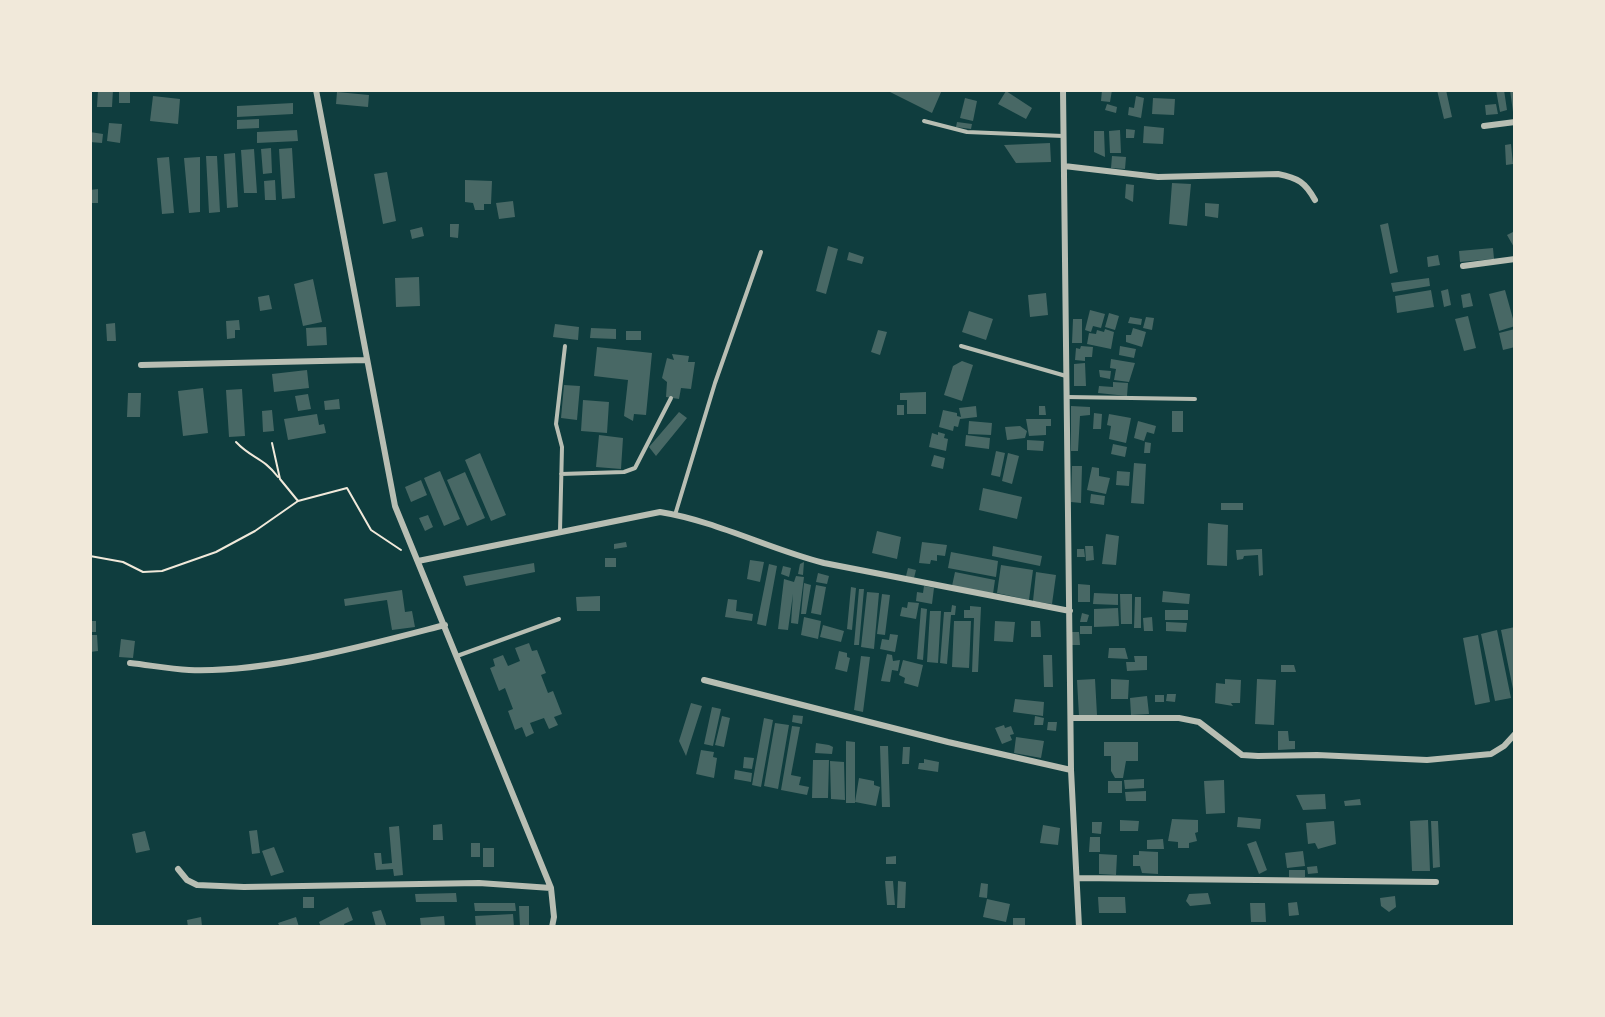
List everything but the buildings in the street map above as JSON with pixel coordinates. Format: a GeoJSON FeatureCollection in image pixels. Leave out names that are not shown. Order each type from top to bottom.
{"type":"FeatureCollection","features":[{"type":"Feature","properties":{"kind":"street"},"geometry":{"type":"LineString","coordinates":[[316,90],[395,506],[551,888],[554,917],[552,927]]}},
{"type":"Feature","properties":{"kind":"street"},"geometry":{"type":"LineString","coordinates":[[1063,90],[1071,770],[1079,927]]}},
{"type":"Feature","properties":{"kind":"street"},"geometry":{"type":"LineString","coordinates":[[1484,126],[1515,122]]}},
{"type":"Feature","properties":{"kind":"street"},"geometry":{"type":"LineString","coordinates":[[1064,166],[1158,177],[1278,174],[1296,177],[1306,184],[1315,200]]}},
{"type":"Feature","properties":{"kind":"street"},"geometry":{"type":"LineString","coordinates":[[1463,266],[1515,259]]}},
{"type":"Feature","properties":{"kind":"street"},"geometry":{"type":"LineString","coordinates":[[141,365],[366,360]]}},
{"type":"Feature","properties":{"kind":"street"},"geometry":{"type":"LineString","coordinates":[[418,561],[660,512],[675,514],[796,556],[1070,611]]}},
{"type":"Feature","properties":{"kind":"street"},"geometry":{"type":"LineString","coordinates":[[129,663],[188,670],[219,669],[292,660],[363,646],[445,625]]}},
{"type":"Feature","properties":{"kind":"street"},"geometry":{"type":"LineString","coordinates":[[705,680],[948,742],[1071,770]]}},
{"type":"Feature","properties":{"kind":"street"},"geometry":{"type":"LineString","coordinates":[[1072,718],[1179,718],[1199,722],[1242,755],[1258,756],[1317,755],[1427,760],[1491,754],[1504,746],[1515,734]]}},
{"type":"Feature","properties":{"kind":"street"},"geometry":{"type":"LineString","coordinates":[[178,869],[188,880],[197,885],[243,887],[479,883],[551,888]]}},
{"type":"Feature","properties":{"kind":"street"},"geometry":{"type":"LineString","coordinates":[[1077,878],[1436,882]]}},
{"type":"Feature","properties":{"kind":"lane"},"geometry":{"type":"LineString","coordinates":[[924,121],[967,132],[1063,136]]}},
{"type":"Feature","properties":{"kind":"lane"},"geometry":{"type":"LineString","coordinates":[[675,514],[715,383],[761,252]]}},
{"type":"Feature","properties":{"kind":"lane"},"geometry":{"type":"LineString","coordinates":[[560,531],[562,447],[556,424],[565,346]]}},
{"type":"Feature","properties":{"kind":"lane"},"geometry":{"type":"LineString","coordinates":[[961,346],[1067,376]]}},
{"type":"Feature","properties":{"kind":"lane"},"geometry":{"type":"LineString","coordinates":[[1067,397],[1195,399]]}},
{"type":"Feature","properties":{"kind":"lane"},"geometry":{"type":"LineString","coordinates":[[561,474],[624,472],[635,468],[671,399]]}},
{"type":"Feature","properties":{"kind":"lane"},"geometry":{"type":"LineString","coordinates":[[457,656],[559,619]]}},
{"type":"Feature","properties":{"kind":"path"},"geometry":{"type":"LineString","coordinates":[[236,442],[248,455],[267,462],[298,501]]}},
{"type":"Feature","properties":{"kind":"path"},"geometry":{"type":"LineString","coordinates":[[272,443],[279,479]]}},
{"type":"Feature","properties":{"kind":"path"},"geometry":{"type":"LineString","coordinates":[[90,556],[123,562],[143,572],[162,571],[216,552],[255,531],[298,501],[347,488],[371,530],[418,561]]}}]}
